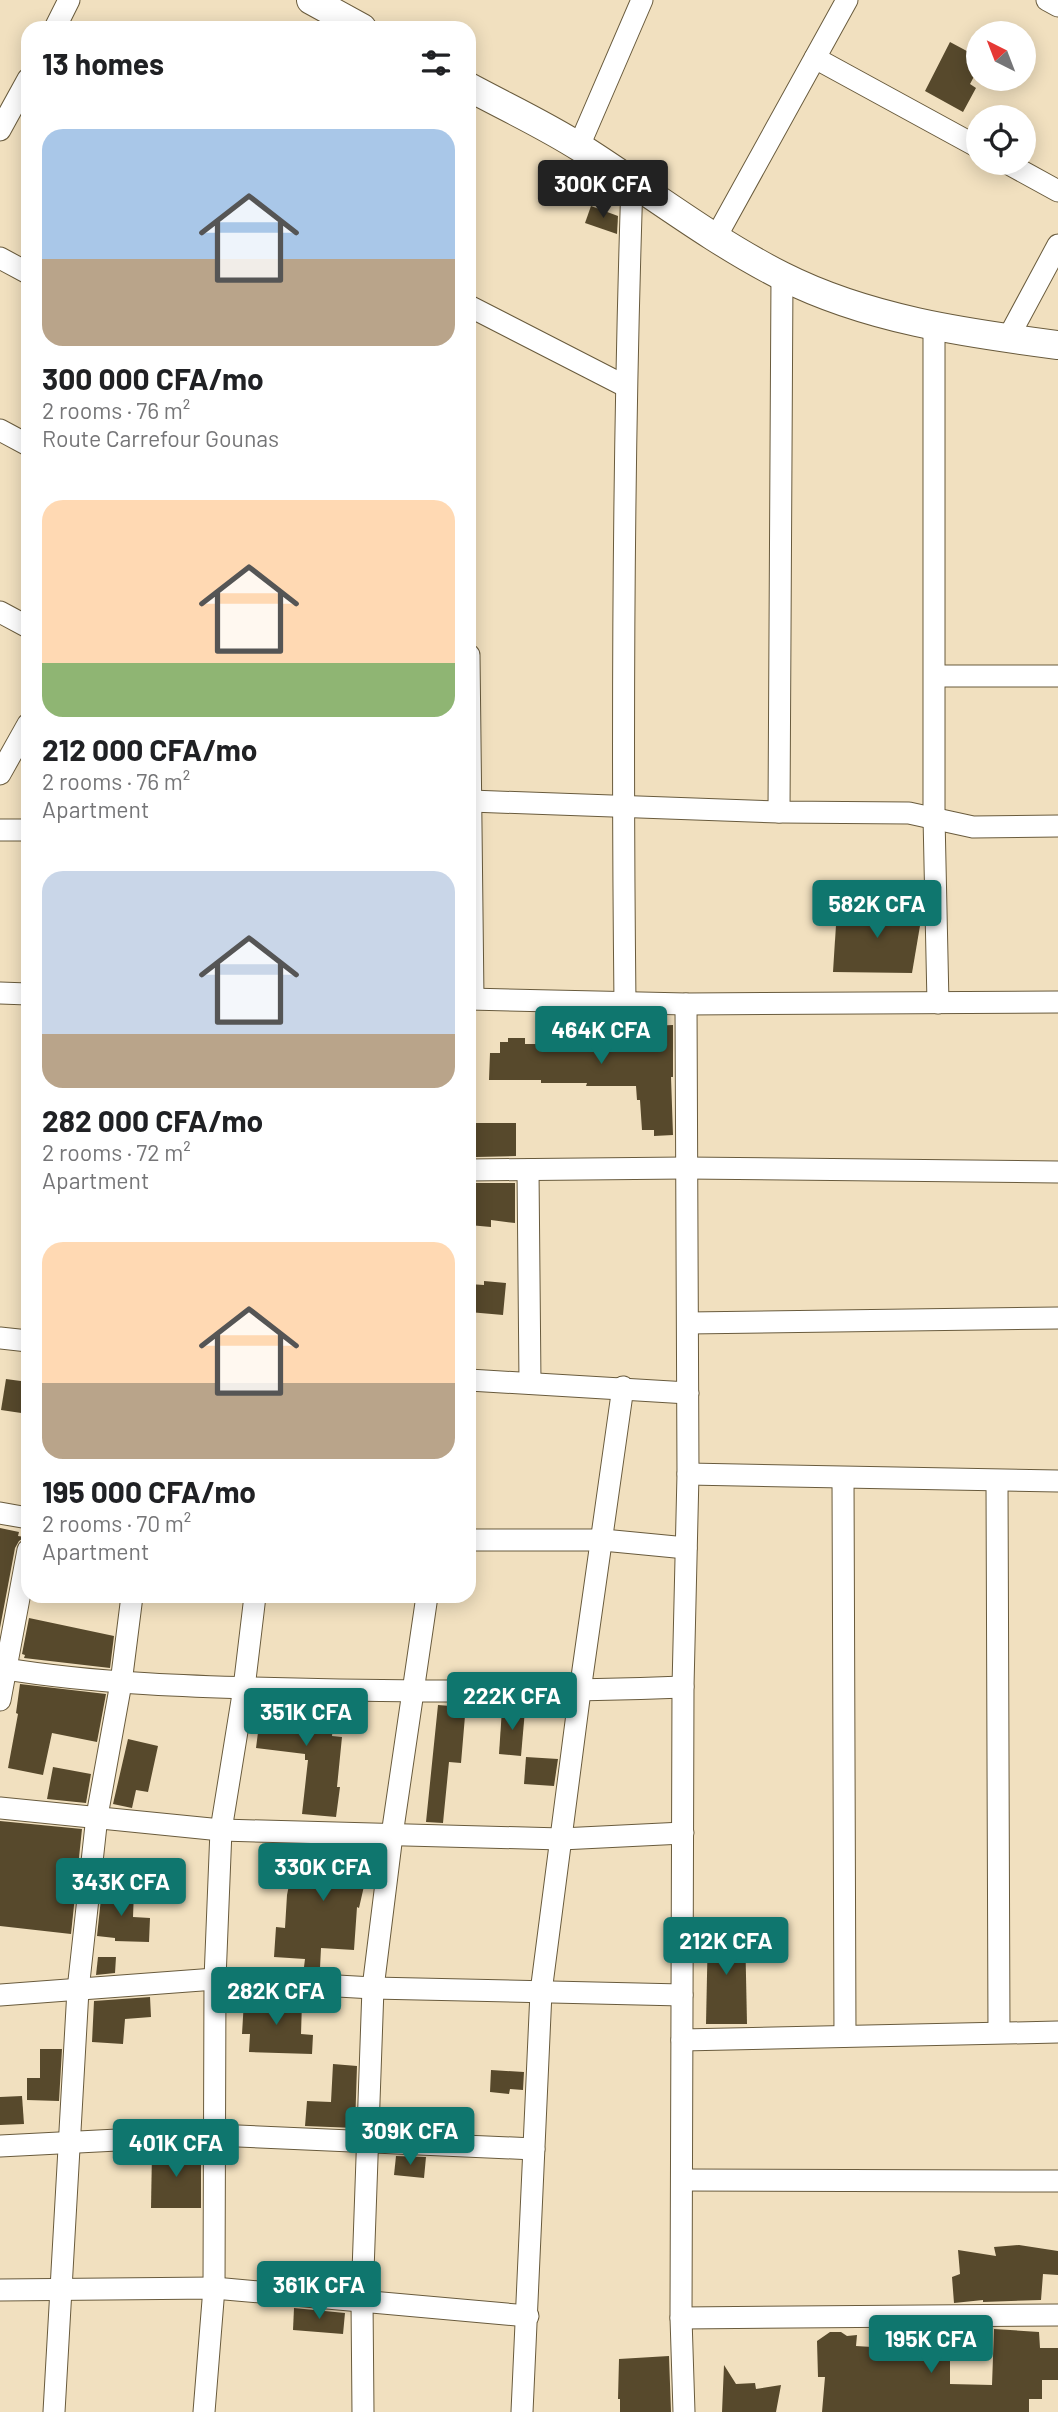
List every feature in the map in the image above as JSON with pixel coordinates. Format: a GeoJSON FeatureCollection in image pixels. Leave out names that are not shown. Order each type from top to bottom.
{"type":"FeatureCollection","features":[{"type":"Feature","properties":{"kind":"main road"},"geometry":{"type":"LineString","coordinates":[[311,0],[349,21]]}},
{"type":"Feature","properties":{"kind":"main road"},"geometry":{"type":"LineString","coordinates":[[476,91],[579,146],[716,237],[782,276],[858,306],[934,326],[1058,345]]}},
{"type":"Feature","properties":{"kind":"street"},"geometry":{"type":"LineString","coordinates":[[58,21],[69,0]]}},
{"type":"Feature","properties":{"kind":"street"},"geometry":{"type":"LineString","coordinates":[[579,146],[642,0]]}},
{"type":"Feature","properties":{"kind":"street"},"geometry":{"type":"LineString","coordinates":[[716,237],[847,0]]}},
{"type":"Feature","properties":{"kind":"street"},"geometry":{"type":"LineString","coordinates":[[1048,0],[1058,6]]}},
{"type":"Feature","properties":{"kind":"street"},"geometry":{"type":"LineString","coordinates":[[815,58],[966,140]]}},
{"type":"Feature","properties":{"kind":"street"},"geometry":{"type":"LineString","coordinates":[[0,130],[21,92]]}},
{"type":"Feature","properties":{"kind":"street"},"geometry":{"type":"LineString","coordinates":[[1029,175],[1058,191]]}},
{"type":"Feature","properties":{"kind":"street"},"geometry":{"type":"LineString","coordinates":[[625,1003],[625,386],[632,182]]}},
{"type":"Feature","properties":{"kind":"street"},"geometry":{"type":"LineString","coordinates":[[1008,338],[1058,245]]}},
{"type":"Feature","properties":{"kind":"street"},"geometry":{"type":"LineString","coordinates":[[0,258],[21,270]]}},
{"type":"Feature","properties":{"kind":"street"},"geometry":{"type":"LineString","coordinates":[[779,812],[782,276]]}},
{"type":"Feature","properties":{"kind":"street"},"geometry":{"type":"LineString","coordinates":[[476,310],[625,386]]}},
{"type":"Feature","properties":{"kind":"street"},"geometry":{"type":"LineString","coordinates":[[934,326],[934,817],[938,1003]]}},
{"type":"Feature","properties":{"kind":"street"},"geometry":{"type":"LineString","coordinates":[[0,430],[21,440]]}},
{"type":"Feature","properties":{"kind":"street"},"geometry":{"type":"LineString","coordinates":[[0,612],[21,623]]}},
{"type":"Feature","properties":{"kind":"street"},"geometry":{"type":"LineString","coordinates":[[935,676],[1058,676]]}},
{"type":"Feature","properties":{"kind":"street"},"geometry":{"type":"LineString","coordinates":[[0,774],[21,736]]}},
{"type":"Feature","properties":{"kind":"street"},"geometry":{"type":"LineString","coordinates":[[476,801],[623,808],[883,812],[934,817],[973,827],[1058,826]]}},
{"type":"Feature","properties":{"kind":"street"},"geometry":{"type":"LineString","coordinates":[[0,830],[21,830]]}},
{"type":"Feature","properties":{"kind":"street"},"geometry":{"type":"LineString","coordinates":[[0,993],[21,994]]}},
{"type":"Feature","properties":{"kind":"street"},"geometry":{"type":"LineString","coordinates":[[476,999],[686,1004],[1058,1002]]}},
{"type":"Feature","properties":{"kind":"street"},"geometry":{"type":"LineString","coordinates":[[684,2412],[681,2318],[683,1687],[688,1474],[686,1004]]}},
{"type":"Feature","properties":{"kind":"street"},"geometry":{"type":"LineString","coordinates":[[476,1170],[685,1168],[1058,1172]]}},
{"type":"Feature","properties":{"kind":"street"},"geometry":{"type":"LineString","coordinates":[[527,1170],[530,1383]]}},
{"type":"Feature","properties":{"kind":"street"},"geometry":{"type":"LineString","coordinates":[[688,1323],[1058,1318]]}},
{"type":"Feature","properties":{"kind":"street"},"geometry":{"type":"LineString","coordinates":[[0,1338],[21,1340]]}},
{"type":"Feature","properties":{"kind":"street"},"geometry":{"type":"LineString","coordinates":[[476,1380],[623,1387],[688,1393]]}},
{"type":"Feature","properties":{"kind":"street"},"geometry":{"type":"LineString","coordinates":[[522,2412],[541,1992],[623,1387]]}},
{"type":"Feature","properties":{"kind":"street"},"geometry":{"type":"LineString","coordinates":[[688,1474],[1058,1482]]}},
{"type":"Feature","properties":{"kind":"street"},"geometry":{"type":"LineString","coordinates":[[844,1478],[845,2036]]}},
{"type":"Feature","properties":{"kind":"street"},"geometry":{"type":"LineString","coordinates":[[997,1481],[999,2032]]}},
{"type":"Feature","properties":{"kind":"street"},"geometry":{"type":"LineString","coordinates":[[0,1513],[21,1517]]}},
{"type":"Feature","properties":{"kind":"street"},"geometry":{"type":"LineString","coordinates":[[476,1541],[603,1540],[686,1548]]}},
{"type":"Feature","properties":{"kind":"street"},"geometry":{"type":"LineString","coordinates":[[0,1700],[21,1584]]}},
{"type":"Feature","properties":{"kind":"street"},"geometry":{"type":"LineString","coordinates":[[54,2412],[78,1990],[97,1816],[121,1683],[131,1603]]}},
{"type":"Feature","properties":{"kind":"street"},"geometry":{"type":"LineString","coordinates":[[204,2412],[214,2288],[215,1979],[221,1830],[244,1688],[254,1603]]}},
{"type":"Feature","properties":{"kind":"street"},"geometry":{"type":"LineString","coordinates":[[363,2412],[362,2300],[373,1988],[426,1603]]}},
{"type":"Feature","properties":{"kind":"street"},"geometry":{"type":"LineString","coordinates":[[4,1668],[121,1683],[244,1688],[413,1692],[683,1687]]}},
{"type":"Feature","properties":{"kind":"street"},"geometry":{"type":"LineString","coordinates":[[0,1808],[221,1830],[561,1839],[683,1833]]}},
{"type":"Feature","properties":{"kind":"street"},"geometry":{"type":"LineString","coordinates":[[0,1995],[215,1979],[373,1988],[682,1995]]}},
{"type":"Feature","properties":{"kind":"street"},"geometry":{"type":"LineString","coordinates":[[682,2040],[1058,2032]]}},
{"type":"Feature","properties":{"kind":"street"},"geometry":{"type":"LineString","coordinates":[[0,2146],[215,2135],[534,2149]]}},
{"type":"Feature","properties":{"kind":"street"},"geometry":{"type":"LineString","coordinates":[[682,2180],[1058,2180]]}},
{"type":"Feature","properties":{"kind":"street"},"geometry":{"type":"LineString","coordinates":[[0,2291],[62,2288],[214,2288],[528,2316]]}},
{"type":"Feature","properties":{"kind":"street"},"geometry":{"type":"LineString","coordinates":[[681,2318],[1058,2315]]}},
{"type":"Feature","properties":{"kind":"building"},"geometry":{"type":"Polygon","coordinates":[[[950,42],[966,51],[966,91],[974,91],[963,112],[925,91],[950,42]]]}},
{"type":"Feature","properties":{"kind":"building"},"geometry":{"type":"Polygon","coordinates":[[[591,206],[618,216],[617,234],[585,223],[591,206]]]}},
{"type":"Feature","properties":{"kind":"building"},"geometry":{"type":"Polygon","coordinates":[[[923,908],[912,973],[833,972],[837,909],[923,908]]]}},
{"type":"Feature","properties":{"kind":"building"},"geometry":{"type":"Polygon","coordinates":[[[673,1025],[673,1135],[654,1136],[654,1130],[642,1130],[636,1086],[586,1086],[587,1083],[541,1083],[541,1080],[489,1080],[490,1053],[500,1053],[500,1042],[508,1042],[508,1038],[525,1038],[525,1044],[569,1044],[570,1029],[673,1025]]]}},
{"type":"Feature","properties":{"kind":"building"},"geometry":{"type":"Polygon","coordinates":[[[476,1123],[516,1123],[516,1156],[476,1157],[476,1123]]]}},
{"type":"Feature","properties":{"kind":"building"},"geometry":{"type":"Polygon","coordinates":[[[476,1183],[515,1183],[515,1223],[491,1220],[491,1227],[476,1226],[476,1183]]]}},
{"type":"Feature","properties":{"kind":"building"},"geometry":{"type":"Polygon","coordinates":[[[484,1281],[506,1283],[503,1315],[476,1313],[476,1284],[484,1285],[484,1281]]]}},
{"type":"Feature","properties":{"kind":"building"},"geometry":{"type":"Polygon","coordinates":[[[6,1379],[21,1381],[21,1413],[1,1410],[6,1379]]]}},
{"type":"Feature","properties":{"kind":"building"},"geometry":{"type":"Polygon","coordinates":[[[0,1528],[19,1532],[21,1540],[15,1548],[0,1628],[0,1528]]]}},
{"type":"Feature","properties":{"kind":"building"},"geometry":{"type":"Polygon","coordinates":[[[29,1618],[114,1636],[110,1668],[24,1658],[25,1655],[22,1654],[29,1618]]]}},
{"type":"Feature","properties":{"kind":"building"},"geometry":{"type":"Polygon","coordinates":[[[20,1684],[106,1694],[97,1742],[52,1733],[43,1775],[8,1768],[18,1714],[20,1684]]]}},
{"type":"Feature","properties":{"kind":"building"},"geometry":{"type":"Polygon","coordinates":[[[262,1701],[306,1702],[335,1707],[332,1736],[342,1737],[336,1817],[302,1814],[308,1760],[305,1760],[305,1754],[256,1748],[262,1701]]]}},
{"type":"Feature","properties":{"kind":"building"},"geometry":{"type":"Polygon","coordinates":[[[464,1704],[480,1704],[479,1718],[465,1716],[461,1763],[449,1762],[443,1823],[426,1822],[438,1705],[463,1707],[464,1704]]]}},
{"type":"Feature","properties":{"kind":"building"},"geometry":{"type":"Polygon","coordinates":[[[502,1709],[525,1710],[521,1756],[499,1754],[502,1709]]]}},
{"type":"Feature","properties":{"kind":"building"},"geometry":{"type":"Polygon","coordinates":[[[128,1739],[158,1746],[148,1792],[136,1790],[132,1808],[113,1804],[128,1739]]]}},
{"type":"Feature","properties":{"kind":"building"},"geometry":{"type":"Polygon","coordinates":[[[526,1757],[558,1759],[554,1786],[524,1784],[526,1757]]]}},
{"type":"Feature","properties":{"kind":"building"},"geometry":{"type":"Polygon","coordinates":[[[53,1767],[91,1774],[86,1803],[47,1799],[53,1767]]]}},
{"type":"Feature","properties":{"kind":"building"},"geometry":{"type":"Polygon","coordinates":[[[0,1821],[82,1829],[71,1934],[0,1926],[0,1821]]]}},
{"type":"Feature","properties":{"kind":"building"},"geometry":{"type":"Polygon","coordinates":[[[297,1845],[356,1855],[357,1847],[377,1847],[374,1874],[367,1873],[359,1908],[357,1907],[354,1950],[321,1948],[320,1968],[304,1967],[305,1959],[274,1957],[276,1927],[285,1928],[287,1895],[297,1845]]]}},
{"type":"Feature","properties":{"kind":"building"},"geometry":{"type":"Polygon","coordinates":[[[102,1889],[134,1890],[133,1917],[150,1918],[149,1942],[115,1941],[115,1938],[97,1936],[102,1889]]]}},
{"type":"Feature","properties":{"kind":"building"},"geometry":{"type":"Polygon","coordinates":[[[708,1928],[745,1928],[747,2024],[706,2024],[708,1928]]]}},
{"type":"Feature","properties":{"kind":"building"},"geometry":{"type":"Polygon","coordinates":[[[98,1957],[116,1957],[115,1973],[96,1975],[98,1957]]]}},
{"type":"Feature","properties":{"kind":"building"},"geometry":{"type":"Polygon","coordinates":[[[150,1997],[151,2017],[125,2019],[123,2044],[92,2042],[94,2001],[150,1997]]]}},
{"type":"Feature","properties":{"kind":"building"},"geometry":{"type":"Polygon","coordinates":[[[244,2000],[302,2002],[301,2034],[313,2035],[312,2054],[249,2052],[250,2034],[242,2034],[244,2000]]]}},
{"type":"Feature","properties":{"kind":"building"},"geometry":{"type":"Polygon","coordinates":[[[40,2049],[62,2049],[59,2101],[27,2100],[27,2078],[40,2078],[40,2049]]]}},
{"type":"Feature","properties":{"kind":"building"},"geometry":{"type":"Polygon","coordinates":[[[333,2064],[357,2066],[355,2128],[305,2126],[307,2101],[331,2102],[333,2064]]]}},
{"type":"Feature","properties":{"kind":"building"},"geometry":{"type":"Polygon","coordinates":[[[491,2070],[524,2072],[523,2090],[510,2089],[509,2094],[490,2092],[491,2070]]]}},
{"type":"Feature","properties":{"kind":"building"},"geometry":{"type":"Polygon","coordinates":[[[22,2096],[24,2124],[0,2125],[0,2097],[22,2096]]]}},
{"type":"Feature","properties":{"kind":"building"},"geometry":{"type":"Polygon","coordinates":[[[201,2149],[201,2208],[151,2208],[152,2151],[201,2149]]]}},
{"type":"Feature","properties":{"kind":"building"},"geometry":{"type":"Polygon","coordinates":[[[396,2156],[426,2157],[424,2178],[394,2175],[396,2156]]]}},
{"type":"Feature","properties":{"kind":"building"},"geometry":{"type":"Polygon","coordinates":[[[1019,2245],[1058,2251],[1058,2275],[1043,2274],[1041,2300],[954,2303],[952,2277],[960,2274],[958,2250],[996,2256],[994,2247],[1019,2245]]]}},
{"type":"Feature","properties":{"kind":"building"},"geometry":{"type":"Polygon","coordinates":[[[294,2308],[345,2313],[343,2334],[293,2330],[294,2308]]]}},
{"type":"Feature","properties":{"kind":"building"},"geometry":{"type":"Polygon","coordinates":[[[904,2329],[928,2329],[928,2339],[950,2338],[950,2384],[992,2385],[994,2329],[1039,2332],[1040,2348],[1058,2348],[1058,2380],[1042,2380],[1042,2399],[1029,2399],[1029,2412],[822,2412],[825,2377],[818,2377],[817,2341],[830,2332],[841,2332],[847,2336],[857,2335],[856,2346],[904,2349],[904,2329]]]}},
{"type":"Feature","properties":{"kind":"building"},"geometry":{"type":"Polygon","coordinates":[[[669,2356],[671,2412],[620,2412],[619,2359],[669,2356]]]}},
{"type":"Feature","properties":{"kind":"building"},"geometry":{"type":"Polygon","coordinates":[[[724,2365],[736,2384],[755,2383],[756,2389],[781,2385],[776,2412],[722,2412],[724,2365]]]}}]}
